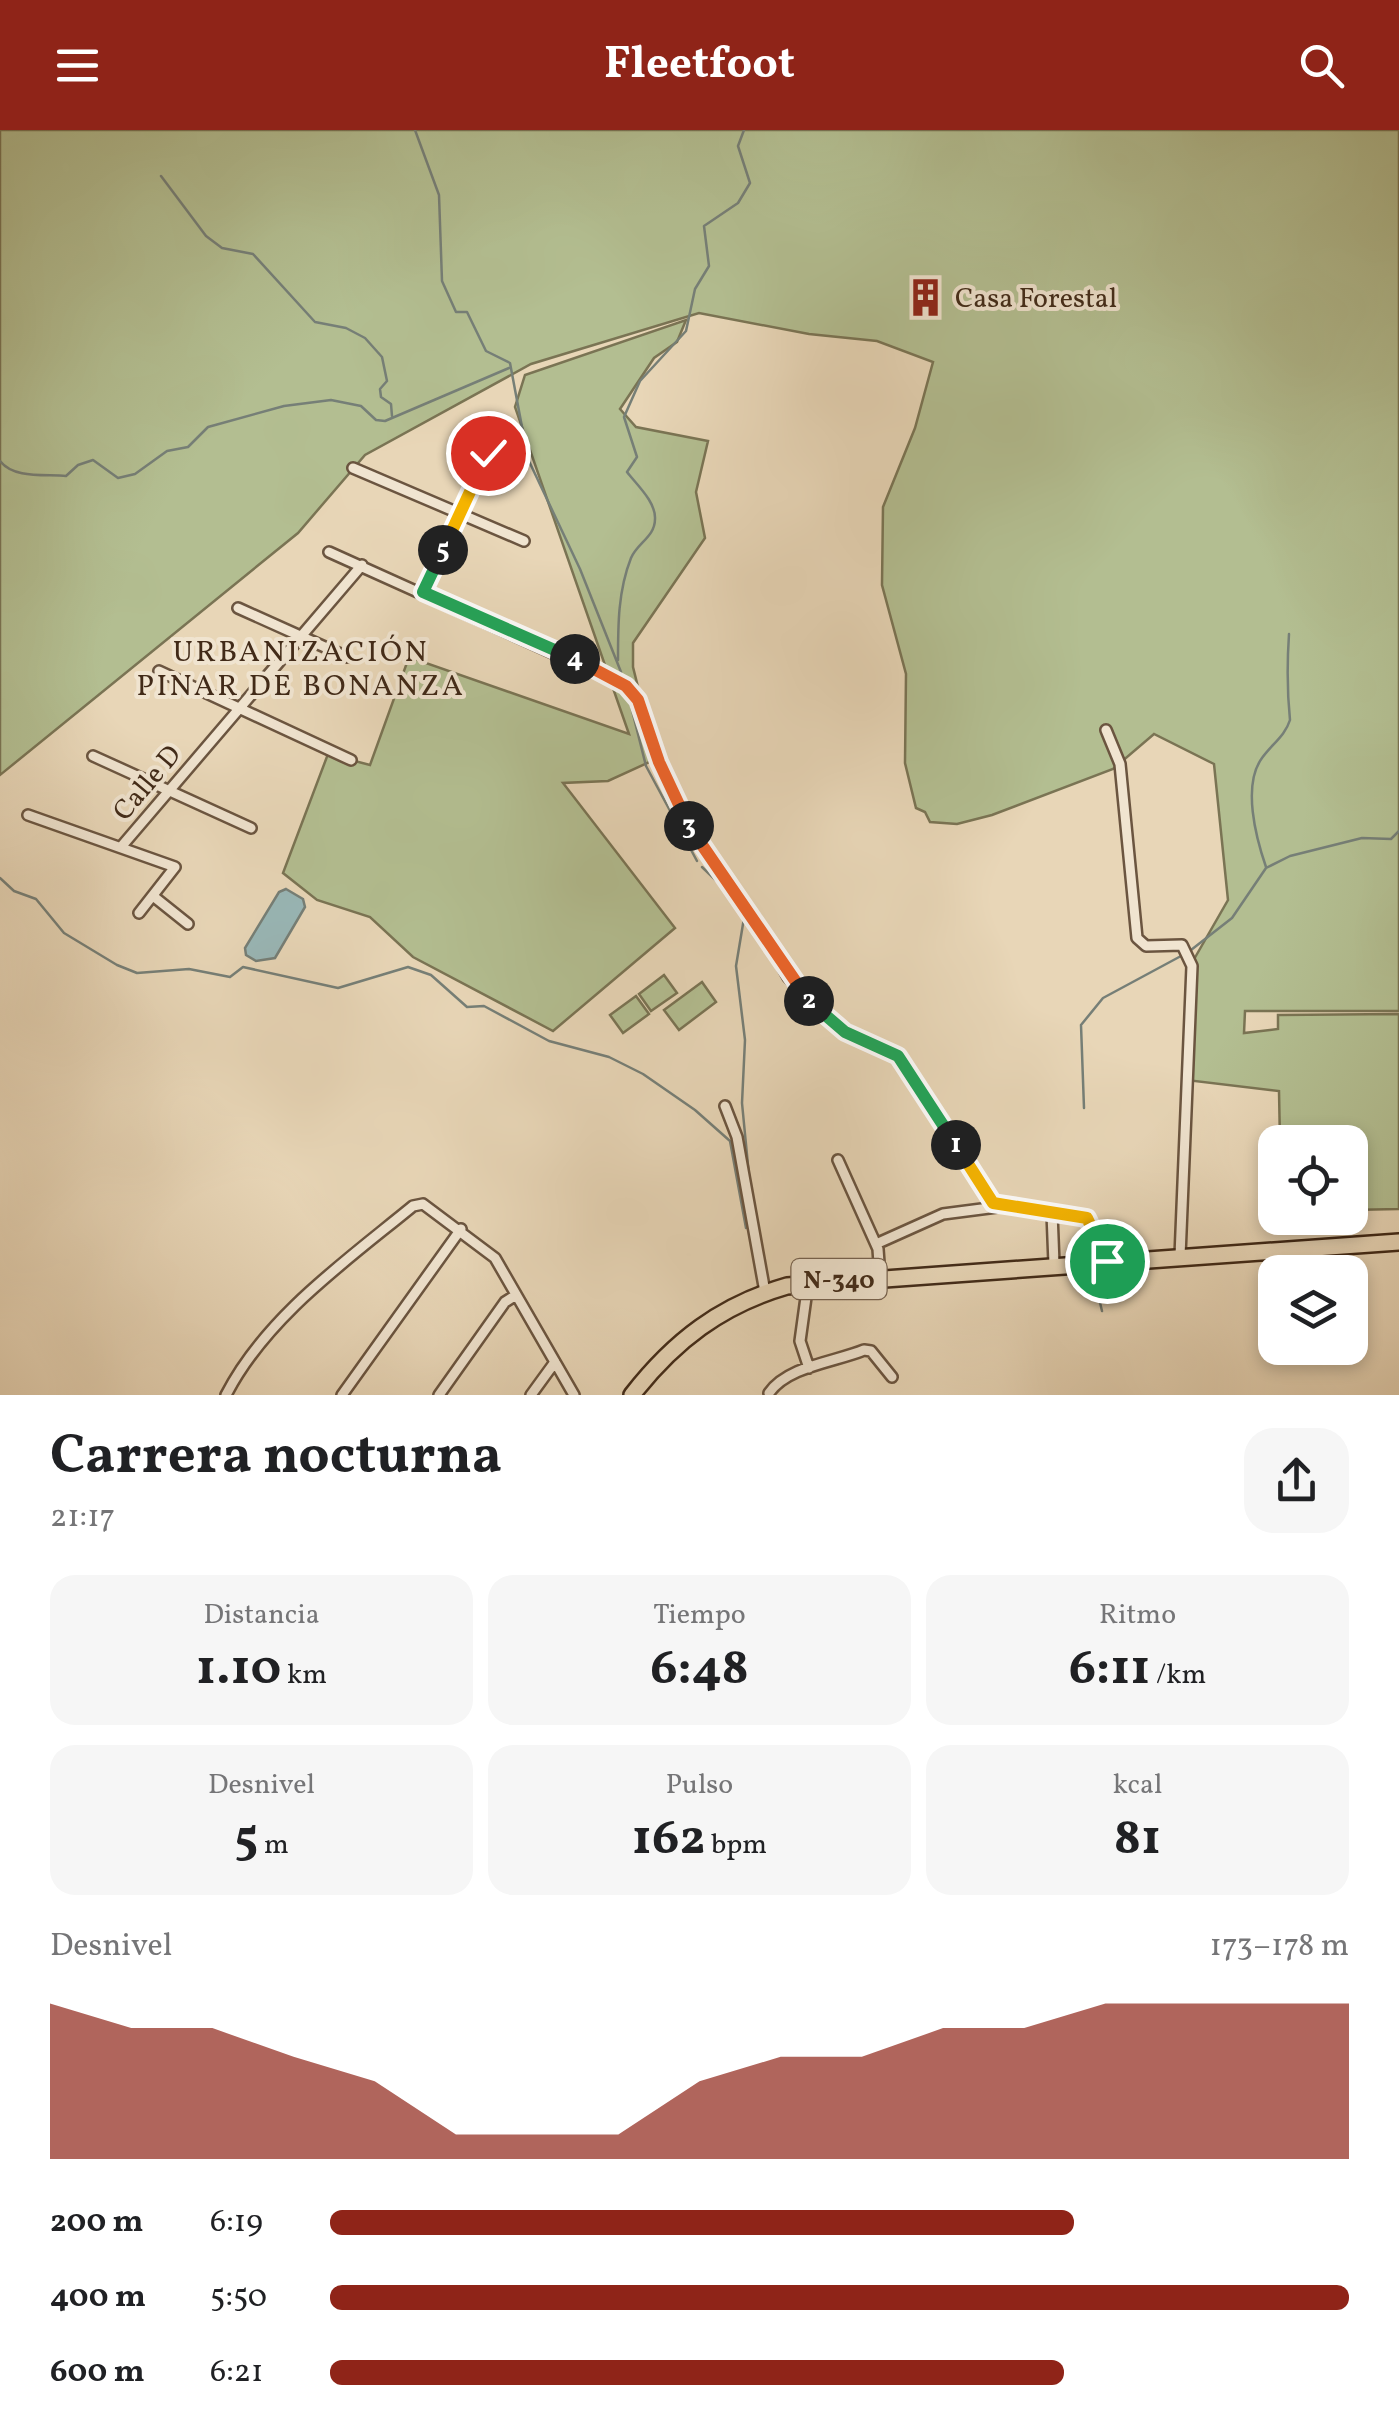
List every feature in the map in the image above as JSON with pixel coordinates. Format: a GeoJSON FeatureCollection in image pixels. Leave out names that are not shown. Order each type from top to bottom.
{"type":"FeatureCollection","features":[{"type":"Feature","properties":{"kind":"highway","name":"N-340"},"geometry":{"type":"LineString","coordinates":[[632,1395],[662,1358],[699,1326],[765,1292],[808,1282],[1399,1242]]}},
{"type":"Feature","properties":{"kind":"street"},"geometry":{"type":"LineString","coordinates":[[423,592],[488,453]]}},
{"type":"Feature","properties":{"kind":"street"},"geometry":{"type":"LineString","coordinates":[[353,468],[524,541]]}},
{"type":"Feature","properties":{"kind":"street"},"geometry":{"type":"LineString","coordinates":[[329,552],[614,678],[638,700],[659,762],[698,843],[755,918],[788,976],[832,1024],[898,1056],[987,1196],[1000,1207]]}},
{"type":"Feature","properties":{"kind":"street","name":"Calle D"},"geometry":{"type":"LineString","coordinates":[[121,846],[362,565]]}},
{"type":"Feature","properties":{"kind":"street"},"geometry":{"type":"LineString","coordinates":[[238,608],[347,657]]}},
{"type":"Feature","properties":{"kind":"street"},"geometry":{"type":"LineString","coordinates":[[159,671],[351,760]]}},
{"type":"Feature","properties":{"kind":"street"},"geometry":{"type":"LineString","coordinates":[[1106,730],[1120,764],[1138,938],[1146,946],[1182,945],[1192,966],[1180,1256]]}},
{"type":"Feature","properties":{"kind":"street"},"geometry":{"type":"LineString","coordinates":[[93,756],[251,828]]}},
{"type":"Feature","properties":{"kind":"street"},"geometry":{"type":"LineString","coordinates":[[28,815],[175,867],[139,913]]}},
{"type":"Feature","properties":{"kind":"street"},"geometry":{"type":"LineString","coordinates":[[153,896],[188,924]]}},
{"type":"Feature","properties":{"kind":"street"},"geometry":{"type":"LineString","coordinates":[[725,1106],[736,1137],[765,1292]]}},
{"type":"Feature","properties":{"kind":"street"},"geometry":{"type":"LineString","coordinates":[[838,1160],[876,1244],[880,1276]]}},
{"type":"Feature","properties":{"kind":"street"},"geometry":{"type":"LineString","coordinates":[[226,1395],[270,1334],[330,1273],[413,1206],[431,1207],[496,1258],[574,1395]]}},
{"type":"Feature","properties":{"kind":"street"},"geometry":{"type":"LineString","coordinates":[[876,1244],[943,1214],[1000,1207],[1087,1218],[1097,1261]]}},
{"type":"Feature","properties":{"kind":"street"},"geometry":{"type":"LineString","coordinates":[[1052,1213],[1054,1264]]}},
{"type":"Feature","properties":{"kind":"street"},"geometry":{"type":"LineString","coordinates":[[342,1395],[461,1230]]}},
{"type":"Feature","properties":{"kind":"street"},"geometry":{"type":"LineString","coordinates":[[808,1282],[800,1341],[809,1368]]}},
{"type":"Feature","properties":{"kind":"street"},"geometry":{"type":"LineString","coordinates":[[439,1395],[505,1302],[516,1295]]}},
{"type":"Feature","properties":{"kind":"street"},"geometry":{"type":"LineString","coordinates":[[768,1393],[782,1380],[809,1368],[868,1350],[892,1378]]}},
{"type":"Feature","properties":{"kind":"street"},"geometry":{"type":"LineString","coordinates":[[531,1395],[555,1362]]}},
{"type":"Feature","properties":{"kind":"green space"},"geometry":{"type":"Polygon","coordinates":[[[0,130],[1399,130],[1399,1011],[1245,1011],[1244,1033],[1278,1029],[1278,1015],[1399,1014],[1399,1209],[1368,1210],[1368,1125],[1280,1125],[1279,1091],[1186,1080],[1193,961],[1228,900],[1214,764],[1154,734],[1113,769],[992,815],[957,824],[930,822],[925,812],[916,808],[905,763],[906,674],[882,585],[883,507],[915,428],[933,362],[877,341],[809,334],[699,313],[531,364],[365,455],[298,533],[0,775],[0,130]]]}},
{"type":"Feature","properties":{"kind":"green space"},"geometry":{"type":"Polygon","coordinates":[[[686,320],[677,342],[654,358],[620,409],[636,427],[708,441],[696,492],[705,538],[633,643],[633,667],[656,759],[608,781],[563,783],[675,928],[553,1031],[413,957],[370,917],[317,900],[283,873],[328,754],[370,765],[409,657],[629,734],[515,407],[525,375],[686,320]]]}},
{"type":"Feature","properties":{"kind":"green space"},"geometry":{"type":"Polygon","coordinates":[[[664,975],[677,993],[651,1011],[639,994],[664,975]]]}},
{"type":"Feature","properties":{"kind":"green space"},"geometry":{"type":"Polygon","coordinates":[[[702,982],[716,1002],[679,1030],[664,1010],[702,982]]]}},
{"type":"Feature","properties":{"kind":"green space"},"geometry":{"type":"Polygon","coordinates":[[[636,996],[649,1014],[623,1033],[610,1015],[636,996]]]}},
{"type":"Feature","properties":{"kind":"water"},"geometry":{"type":"Polygon","coordinates":[[[286,889],[303,899],[305,907],[275,958],[256,961],[246,955],[245,948],[279,892],[286,889]]]}},
{"type":"Feature","properties":{"kind":"waterway"},"geometry":{"type":"LineString","coordinates":[[415,130],[439,195],[442,281],[456,312],[467,312],[486,351],[510,363],[528,459],[580,569],[621,672]]}},
{"type":"Feature","properties":{"kind":"waterway"},"geometry":{"type":"LineString","coordinates":[[618,660],[623,583],[634,553],[652,531],[655,519],[649,500],[627,472],[637,457],[624,417],[640,381],[686,331],[695,289],[709,266],[704,226],[738,203],[750,183],[738,146],[744,130]]}},
{"type":"Feature","properties":{"kind":"waterway"},"geometry":{"type":"LineString","coordinates":[[161,176],[206,236],[222,248],[253,254],[315,322],[346,328],[365,338],[382,357],[387,381],[380,389],[381,397],[391,404],[392,416]]}},
{"type":"Feature","properties":{"kind":"waterway"},"geometry":{"type":"LineString","coordinates":[[0,461],[21,473],[66,476],[78,465],[93,460],[118,478],[135,474],[167,451],[188,447],[208,427],[284,406],[331,400],[361,406],[376,420],[385,421],[509,368]]}},
{"type":"Feature","properties":{"kind":"waterway"},"geometry":{"type":"LineString","coordinates":[[1266,867],[1255,827],[1253,782],[1262,758],[1290,720],[1289,634]]}},
{"type":"Feature","properties":{"kind":"waterway"},"geometry":{"type":"LineString","coordinates":[[629,698],[646,766],[697,861]]}},
{"type":"Feature","properties":{"kind":"waterway"},"geometry":{"type":"LineString","coordinates":[[1191,950],[1232,918],[1266,868],[1290,856],[1362,838],[1391,839],[1399,831]]}},
{"type":"Feature","properties":{"kind":"waterway"},"geometry":{"type":"LineString","coordinates":[[702,867],[728,892],[744,918],[736,966],[745,1040],[742,1103],[751,1196]]}},
{"type":"Feature","properties":{"kind":"waterway"},"geometry":{"type":"LineString","coordinates":[[0,878],[14,891],[36,899],[64,933],[137,973],[189,969],[230,977],[243,967],[338,988],[408,967],[431,975],[467,1007],[484,1006],[549,1041],[609,1057],[643,1074],[695,1110],[730,1141],[746,1228]]}},
{"type":"Feature","properties":{"kind":"waterway"},"geometry":{"type":"LineString","coordinates":[[1084,1108],[1081,1025],[1103,998],[1181,956]]}},
{"type":"Feature","properties":{"kind":"waterway"},"geometry":{"type":"LineString","coordinates":[[1086,1224],[1090,1256]]}},
{"type":"Feature","properties":{"kind":"waterway"},"geometry":{"type":"LineString","coordinates":[[1092,1269],[1102,1311]]}},
{"type":"Feature","properties":{"kind":"place","name":"Casa Forestal"},"geometry":{"type":"Point","coordinates":[925,297]}},
{"type":"Feature","properties":{"kind":"district","name":"URBANIZACIÓN PINAR DE BONANZA"},"geometry":{"type":"Point","coordinates":[301,668]}},
{"type":"Feature","properties":{"kind":"route"},"geometry":{"type":"LineString","coordinates":[[488,453],[423,592],[582,662],[632,691],[644,713],[659,762],[698,843],[741,897],[800,992],[832,1024],[898,1056],[993,1203],[1087,1218],[1106,1251],[1107,1261]]}}]}
